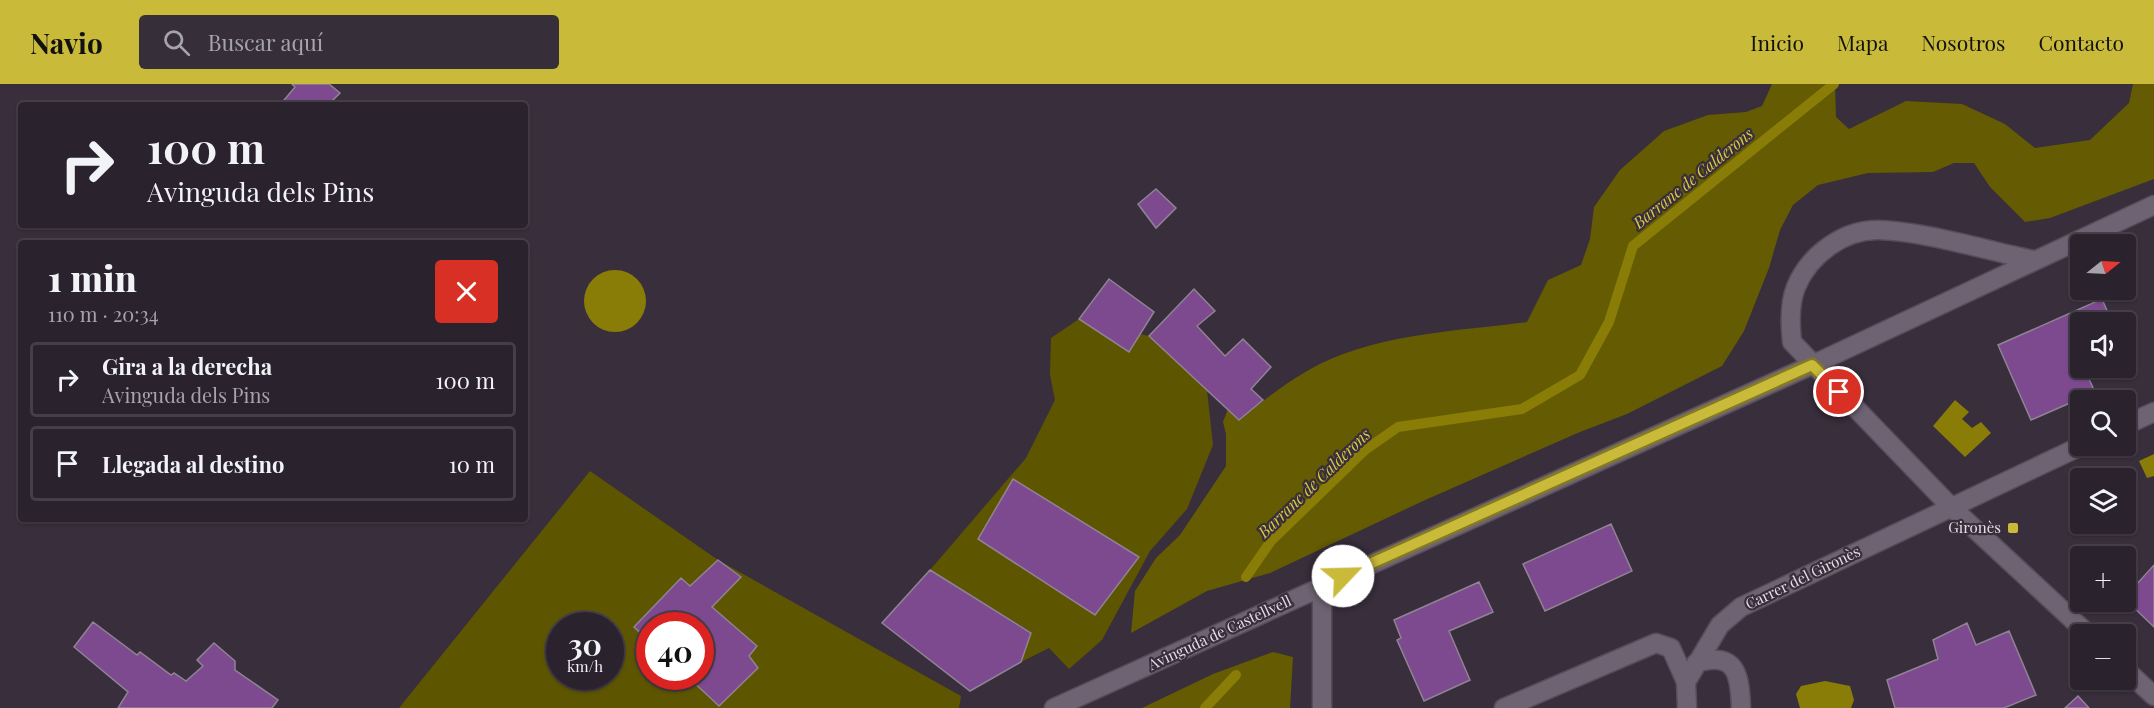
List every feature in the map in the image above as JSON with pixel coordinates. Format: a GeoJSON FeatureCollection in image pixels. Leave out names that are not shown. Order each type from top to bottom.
{"type":"FeatureCollection","features":[{"type":"Feature","properties":{"kind":"street","name":"Avinguda de Castellvell"},"geometry":{"type":"LineString","coordinates":[[1054,708],[1812,365],[2154,205]]}},
{"type":"Feature","properties":{"kind":"street"},"geometry":{"type":"LineString","coordinates":[[2033,260],[1878,230],[1852,233],[1826,248],[1809,265],[1796,288],[1790,320],[1792,342],[1950,506],[2077,624]]}},
{"type":"Feature","properties":{"kind":"street"},"geometry":{"type":"LineString","coordinates":[[2136,420],[2154,412]]}},
{"type":"Feature","properties":{"kind":"street","name":"Carrer del Gironès"},"geometry":{"type":"LineString","coordinates":[[1686,682],[1720,625],[1741,607],[2070,451]]}},
{"type":"Feature","properties":{"kind":"street"},"geometry":{"type":"LineString","coordinates":[[1322,586],[1322,708]]}},
{"type":"Feature","properties":{"kind":"street"},"geometry":{"type":"LineString","coordinates":[[1504,708],[1656,643],[1671,648],[1686,682],[1687,708]]}},
{"type":"Feature","properties":{"kind":"street"},"geometry":{"type":"LineString","coordinates":[[1696,663],[1711,658],[1731,665],[1740,680],[1741,708]]}},
{"type":"Feature","properties":{"kind":"street"},"geometry":{"type":"LineString","coordinates":[[2136,679],[2154,696]]}},
{"type":"Feature","properties":{"kind":"shaded area"},"geometry":{"type":"Polygon","coordinates":[[[1772,84],[1835,84],[1836,117],[1849,129],[1906,101],[1962,104],[2005,124],[2035,148],[2090,140],[2129,103],[2133,84],[2154,84],[2154,179],[2050,218],[2025,222],[1990,187],[1974,163],[1954,163],[1933,172],[1868,173],[1818,185],[1793,205],[1780,230],[1769,268],[1744,331],[1722,366],[1627,414],[1580,432],[1423,501],[1270,573],[1207,591],[1131,633],[1135,591],[1156,558],[1180,535],[1226,466],[1226,434],[1223,422],[1228,409],[1240,420],[1272,394],[1307,371],[1358,349],[1414,336],[1527,322],[1548,280],[1581,265],[1590,239],[1594,207],[1620,170],[1664,131],[1708,115],[1746,112],[1762,106],[1772,84]]]}},
{"type":"Feature","properties":{"kind":"shaded area"},"geometry":{"type":"Polygon","coordinates":[[[609,270],[621,270],[637,279],[644,289],[646,301],[644,313],[637,323],[621,332],[609,332],[598,327],[589,318],[584,307],[584,295],[589,284],[598,275],[609,270]]]}},
{"type":"Feature","properties":{"kind":"shaded area"},"geometry":{"type":"Polygon","coordinates":[[[1079,319],[1129,351],[1140,334],[1149,336],[1207,390],[1213,445],[1187,509],[1150,551],[1102,640],[1069,669],[1049,648],[1021,662],[1031,632],[930,570],[1026,458],[1055,400],[1050,375],[1051,338],[1079,319]]]}},
{"type":"Feature","properties":{"kind":"shaded area"},"geometry":{"type":"Polygon","coordinates":[[[1955,400],[1969,412],[1962,419],[1972,428],[1981,422],[1991,433],[1965,457],[1933,426],[1955,400]]]}},
{"type":"Feature","properties":{"kind":"shaded area"},"geometry":{"type":"Polygon","coordinates":[[[2154,454],[2154,476],[2147,478],[2139,461],[2154,454]]]}},
{"type":"Feature","properties":{"kind":"shaded area"},"geometry":{"type":"Polygon","coordinates":[[[590,471],[718,560],[961,696],[959,708],[399,708],[590,471]]]}},
{"type":"Feature","properties":{"kind":"shaded area"},"geometry":{"type":"Polygon","coordinates":[[[1273,652],[1293,657],[1290,708],[1142,708],[1213,674],[1273,652]]]}},
{"type":"Feature","properties":{"kind":"shaded area"},"geometry":{"type":"Polygon","coordinates":[[[1825,681],[1850,686],[1854,700],[1851,708],[1800,708],[1796,694],[1801,686],[1825,681]]]}},
{"type":"Feature","properties":{"kind":"building"},"geometry":{"type":"Polygon","coordinates":[[[292,84],[329,84],[340,93],[331,102],[282,102],[295,87],[292,84]]]}},
{"type":"Feature","properties":{"kind":"building"},"geometry":{"type":"Polygon","coordinates":[[[1156,189],[1176,208],[1156,228],[1138,204],[1156,189]]]}},
{"type":"Feature","properties":{"kind":"building"},"geometry":{"type":"Polygon","coordinates":[[[1109,279],[1154,312],[1129,352],[1079,319],[1109,279]]]}},
{"type":"Feature","properties":{"kind":"building"},"geometry":{"type":"Polygon","coordinates":[[[1194,289],[1215,311],[1197,326],[1225,356],[1243,339],[1271,367],[1251,389],[1263,400],[1239,420],[1149,336],[1194,289]]]}},
{"type":"Feature","properties":{"kind":"building"},"geometry":{"type":"Polygon","coordinates":[[[2102,300],[2108,312],[2073,312],[2102,300]]]}},
{"type":"Feature","properties":{"kind":"building"},"geometry":{"type":"Polygon","coordinates":[[[2070,313],[2070,378],[2091,378],[2089,379],[2094,390],[2070,390],[2070,403],[2031,420],[1998,345],[2070,313]]]}},
{"type":"Feature","properties":{"kind":"building"},"geometry":{"type":"Polygon","coordinates":[[[1013,479],[1139,557],[1095,615],[978,539],[1013,479]]]}},
{"type":"Feature","properties":{"kind":"building"},"geometry":{"type":"Polygon","coordinates":[[[1611,524],[1632,571],[1545,611],[1523,564],[1611,524]]]}},
{"type":"Feature","properties":{"kind":"building"},"geometry":{"type":"Polygon","coordinates":[[[718,560],[741,577],[712,607],[757,646],[749,656],[758,668],[719,706],[702,690],[714,690],[714,612],[648,612],[681,578],[690,586],[718,560]]]}},
{"type":"Feature","properties":{"kind":"building"},"geometry":{"type":"Polygon","coordinates":[[[2154,565],[2154,627],[2136,610],[2136,585],[2154,565]]]}},
{"type":"Feature","properties":{"kind":"building"},"geometry":{"type":"Polygon","coordinates":[[[930,570],[1031,633],[1021,662],[970,691],[882,623],[930,570]]]}},
{"type":"Feature","properties":{"kind":"building"},"geometry":{"type":"Polygon","coordinates":[[[1479,582],[1493,612],[1449,631],[1470,680],[1424,701],[1397,640],[1401,638],[1394,620],[1479,582]]]}},
{"type":"Feature","properties":{"kind":"building"},"geometry":{"type":"Polygon","coordinates":[[[93,622],[137,655],[140,652],[171,675],[174,673],[186,681],[203,666],[197,660],[214,643],[235,661],[235,670],[278,700],[272,708],[118,708],[128,692],[74,647],[93,622]]]}},
{"type":"Feature","properties":{"kind":"building"},"geometry":{"type":"Polygon","coordinates":[[[1967,623],[1976,645],[2009,631],[2036,695],[2004,708],[1895,708],[1887,680],[1938,659],[1933,640],[1967,623]]]}},
{"type":"Feature","properties":{"kind":"building"},"geometry":{"type":"Polygon","coordinates":[[[2078,696],[2089,708],[2065,708],[2078,696]]]}},
{"type":"Feature","properties":{"kind":"waterway","name":"Barranc de Calderons"},"geometry":{"type":"LineString","coordinates":[[1246,577],[1271,541],[1365,450],[1398,427],[1522,409],[1580,375],[1609,322],[1633,246],[1834,84]]}},
{"type":"Feature","properties":{"kind":"waterway","name":"Barranc de Calderons"},"geometry":{"type":"LineString","coordinates":[[1205,708],[1236,675]]}},
{"type":"Feature","properties":{"kind":"place","name":"Gironès"},"geometry":{"type":"Point","coordinates":[2013,528]}},
{"type":"Feature","properties":{"kind":"route"},"geometry":{"type":"LineString","coordinates":[[1343,576],[1812,365],[1839,392]]}}]}
